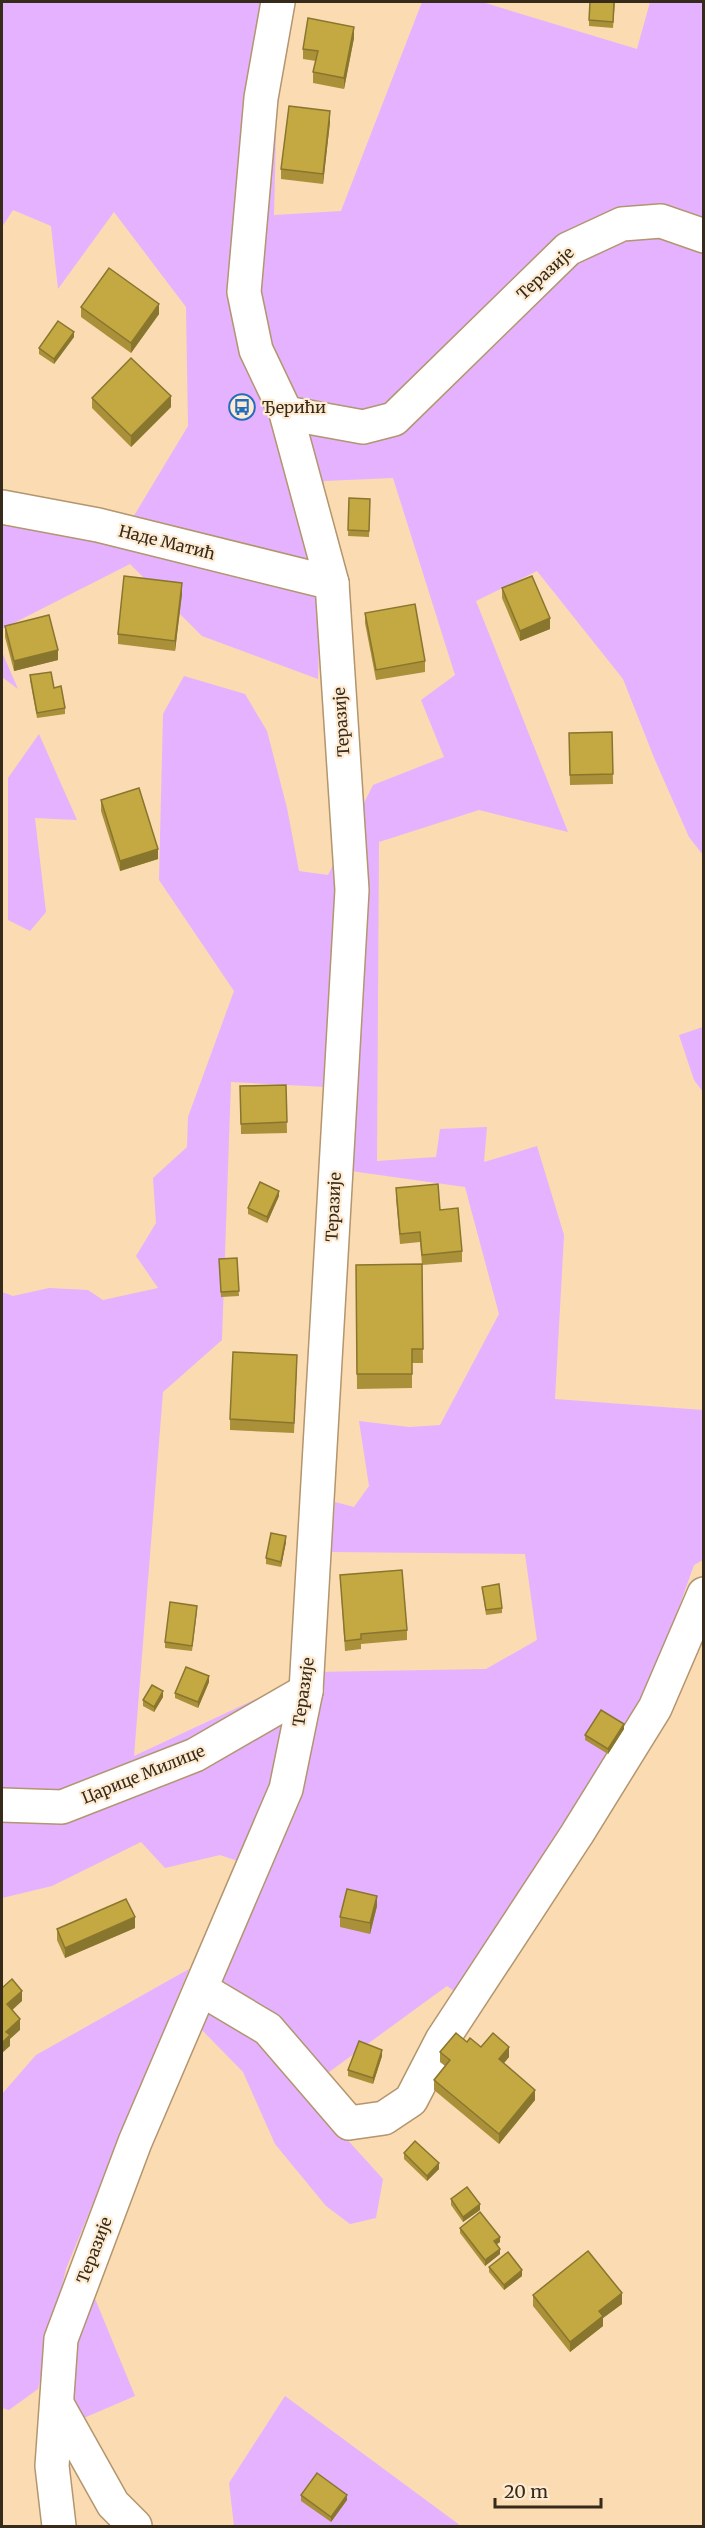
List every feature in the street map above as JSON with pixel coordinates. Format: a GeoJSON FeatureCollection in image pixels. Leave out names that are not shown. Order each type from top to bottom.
{"type":"FeatureCollection","features":[{"type":"Feature","properties":{"kind":"street","name":"Теразије"},"geometry":{"type":"LineString","coordinates":[[59,2526],[52,2466],[61,2339],[135,2142],[286,1789],[306,1691],[352,890],[332,583],[286,413],[256,350],[244,292],[261,98],[278,2]]}},
{"type":"Feature","properties":{"kind":"street","name":"Теразије"},"geometry":{"type":"LineString","coordinates":[[286,413],[363,427],[394,419],[568,249],[622,224],[661,221],[704,236]]}},
{"type":"Feature","properties":{"kind":"street","name":"Наде Матић"},"geometry":{"type":"LineString","coordinates":[[2,507],[98,525],[332,583]]}},
{"type":"Feature","properties":{"kind":"street"},"geometry":{"type":"LineString","coordinates":[[201,1989],[268,2029],[349,2123],[384,2118],[411,2100],[442,2040],[577,1834],[655,1708],[704,1594]]}},
{"type":"Feature","properties":{"kind":"street","name":"Царице Милице"},"geometry":{"type":"LineString","coordinates":[[2,1805],[62,1807],[195,1755],[306,1691]]}},
{"type":"Feature","properties":{"kind":"street"},"geometry":{"type":"LineString","coordinates":[[57,2404],[113,2504],[135,2526]]}},
{"type":"Feature","properties":{"kind":"shaded area"},"geometry":{"type":"Polygon","coordinates":[[[2,2],[279,2],[274,215],[341,211],[422,2],[482,2],[637,49],[650,2],[703,2],[703,855],[689,837],[623,679],[537,571],[476,601],[568,832],[479,810],[379,842],[377,1161],[436,1157],[440,1129],[487,1127],[484,1162],[537,1146],[564,1235],[555,1399],[703,1410],[703,1560],[694,1565],[639,1719],[479,2009],[447,1986],[303,2091],[383,2179],[376,2218],[350,2224],[326,2206],[275,2144],[243,2072],[201,2029],[262,1869],[220,1855],[165,1868],[141,1842],[52,1886],[2,1898],[2,1292],[13,1296],[49,1288],[88,1290],[103,1300],[158,1288],[136,1256],[156,1223],[153,1178],[187,1147],[188,1117],[234,991],[159,880],[163,714],[184,676],[245,694],[267,731],[287,808],[299,871],[328,875],[373,785],[444,757],[421,700],[455,675],[393,478],[324,481],[318,679],[202,636],[130,564],[2,629],[2,518],[120,539],[188,426],[186,307],[114,212],[58,289],[51,226],[13,210],[2,227],[2,2]],[[231,1082],[222,1340],[163,1392],[134,1756],[314,1672],[486,1669],[537,1640],[525,1554],[331,1552],[335,1502],[354,1507],[369,1486],[359,1421],[409,1427],[440,1425],[499,1314],[465,1187],[322,1167],[326,1087],[231,1082]]]}},
{"type":"Feature","properties":{"kind":"shaded area"},"geometry":{"type":"Polygon","coordinates":[[[2,652],[18,689],[2,677],[2,652]]]}},
{"type":"Feature","properties":{"kind":"shaded area"},"geometry":{"type":"Polygon","coordinates":[[[39,734],[77,820],[35,818],[46,912],[30,931],[8,920],[8,778],[39,734]]]}},
{"type":"Feature","properties":{"kind":"shaded area"},"geometry":{"type":"Polygon","coordinates":[[[704,1027],[703,1092],[694,1080],[679,1035],[704,1027]]]}},
{"type":"Feature","properties":{"kind":"shaded area"},"geometry":{"type":"Polygon","coordinates":[[[189,1969],[66,2269],[38,2389],[9,2410],[2,2408],[2,2094],[36,2055],[189,1969]]]}},
{"type":"Feature","properties":{"kind":"shaded area"},"geometry":{"type":"Polygon","coordinates":[[[89,2284],[135,2396],[65,2426],[70,2342],[89,2284]]]}},
{"type":"Feature","properties":{"kind":"shaded area"},"geometry":{"type":"Polygon","coordinates":[[[285,2396],[461,2526],[234,2526],[229,2483],[285,2396]]]}},
{"type":"Feature","properties":{"kind":"building"},"geometry":{"type":"Polygon","coordinates":[[[590,2],[614,2],[613,22],[589,20],[590,2]]]}},
{"type":"Feature","properties":{"kind":"building"},"geometry":{"type":"Polygon","coordinates":[[[308,18],[354,27],[344,78],[313,72],[318,51],[303,49],[308,18]]]}},
{"type":"Feature","properties":{"kind":"building"},"geometry":{"type":"Polygon","coordinates":[[[289,106],[330,111],[323,174],[281,169],[289,106]]]}},
{"type":"Feature","properties":{"kind":"building"},"geometry":{"type":"Polygon","coordinates":[[[109,268],[159,304],[131,343],[81,307],[109,268]]]}},
{"type":"Feature","properties":{"kind":"building"},"geometry":{"type":"Polygon","coordinates":[[[58,321],[74,332],[54,359],[39,348],[58,321]]]}},
{"type":"Feature","properties":{"kind":"building"},"geometry":{"type":"Polygon","coordinates":[[[131,358],[171,396],[131,436],[92,398],[131,358]]]}},
{"type":"Feature","properties":{"kind":"building"},"geometry":{"type":"Polygon","coordinates":[[[349,498],[370,499],[369,531],[348,530],[349,498]]]}},
{"type":"Feature","properties":{"kind":"building"},"geometry":{"type":"Polygon","coordinates":[[[124,576],[182,583],[175,641],[118,634],[124,576]]]}},
{"type":"Feature","properties":{"kind":"building"},"geometry":{"type":"Polygon","coordinates":[[[532,576],[550,618],[520,631],[502,588],[532,576]]]}},
{"type":"Feature","properties":{"kind":"building"},"geometry":{"type":"Polygon","coordinates":[[[415,604],[425,661],[376,670],[365,613],[415,604]]]}},
{"type":"Feature","properties":{"kind":"building"},"geometry":{"type":"Polygon","coordinates":[[[49,615],[58,650],[14,661],[5,626],[49,615]]]}},
{"type":"Feature","properties":{"kind":"building"},"geometry":{"type":"Polygon","coordinates":[[[51,672],[54,688],[61,686],[65,708],[37,713],[30,675],[51,672]]]}},
{"type":"Feature","properties":{"kind":"building"},"geometry":{"type":"Polygon","coordinates":[[[612,732],[613,774],[570,775],[569,733],[612,732]]]}},
{"type":"Feature","properties":{"kind":"building"},"geometry":{"type":"Polygon","coordinates":[[[139,788],[158,849],[120,861],[101,800],[139,788]]]}},
{"type":"Feature","properties":{"kind":"building"},"geometry":{"type":"Polygon","coordinates":[[[286,1085],[287,1122],[241,1124],[240,1086],[286,1085]]]}},
{"type":"Feature","properties":{"kind":"building"},"geometry":{"type":"Polygon","coordinates":[[[260,1182],[279,1191],[267,1217],[248,1208],[260,1182]]]}},
{"type":"Feature","properties":{"kind":"building"},"geometry":{"type":"Polygon","coordinates":[[[438,1184],[440,1210],[458,1208],[462,1251],[422,1255],[420,1232],[400,1234],[396,1188],[438,1184]]]}},
{"type":"Feature","properties":{"kind":"building"},"geometry":{"type":"Polygon","coordinates":[[[237,1258],[239,1291],[221,1292],[219,1259],[237,1258]]]}},
{"type":"Feature","properties":{"kind":"building"},"geometry":{"type":"Polygon","coordinates":[[[422,1264],[423,1349],[412,1349],[412,1374],[357,1374],[356,1265],[422,1264]]]}},
{"type":"Feature","properties":{"kind":"building"},"geometry":{"type":"Polygon","coordinates":[[[233,1352],[297,1355],[294,1423],[230,1419],[233,1352]]]}},
{"type":"Feature","properties":{"kind":"building"},"geometry":{"type":"Polygon","coordinates":[[[271,1533],[286,1536],[281,1562],[266,1558],[271,1533]]]}},
{"type":"Feature","properties":{"kind":"building"},"geometry":{"type":"Polygon","coordinates":[[[402,1570],[407,1630],[361,1634],[361,1639],[345,1641],[340,1575],[402,1570]]]}},
{"type":"Feature","properties":{"kind":"building"},"geometry":{"type":"Polygon","coordinates":[[[499,1584],[502,1608],[486,1610],[482,1587],[499,1584]]]}},
{"type":"Feature","properties":{"kind":"building"},"geometry":{"type":"Polygon","coordinates":[[[170,1602],[197,1606],[192,1646],[165,1642],[170,1602]]]}},
{"type":"Feature","properties":{"kind":"building"},"geometry":{"type":"Polygon","coordinates":[[[186,1667],[209,1676],[198,1702],[175,1693],[186,1667]]]}},
{"type":"Feature","properties":{"kind":"building"},"geometry":{"type":"Polygon","coordinates":[[[152,1685],[163,1691],[154,1707],[143,1700],[152,1685]]]}},
{"type":"Feature","properties":{"kind":"building"},"geometry":{"type":"Polygon","coordinates":[[[601,1710],[624,1724],[608,1749],[585,1735],[601,1710]]]}},
{"type":"Feature","properties":{"kind":"building"},"geometry":{"type":"Polygon","coordinates":[[[347,1889],[377,1896],[370,1923],[340,1917],[347,1889]]]}},
{"type":"Feature","properties":{"kind":"building"},"geometry":{"type":"Polygon","coordinates":[[[126,1899],[135,1917],[65,1948],[57,1929],[126,1899]]]}},
{"type":"Feature","properties":{"kind":"building"},"geometry":{"type":"Polygon","coordinates":[[[12,1979],[22,1991],[7,2004],[20,2019],[6,2032],[10,2035],[2,2043],[2,1988],[12,1979]]]}},
{"type":"Feature","properties":{"kind":"building"},"geometry":{"type":"Polygon","coordinates":[[[456,2033],[467,2042],[470,2038],[481,2047],[493,2033],[509,2047],[499,2059],[535,2090],[499,2134],[434,2080],[450,2060],[440,2052],[456,2033]]]}},
{"type":"Feature","properties":{"kind":"building"},"geometry":{"type":"Polygon","coordinates":[[[359,2041],[382,2050],[373,2078],[348,2070],[359,2041]]]}},
{"type":"Feature","properties":{"kind":"building"},"geometry":{"type":"Polygon","coordinates":[[[415,2141],[439,2163],[427,2176],[404,2153],[415,2141]]]}},
{"type":"Feature","properties":{"kind":"building"},"geometry":{"type":"Polygon","coordinates":[[[467,2187],[480,2204],[463,2217],[451,2199],[467,2187]]]}},
{"type":"Feature","properties":{"kind":"building"},"geometry":{"type":"Polygon","coordinates":[[[480,2212],[500,2237],[494,2241],[500,2249],[485,2260],[460,2228],[480,2212]]]}},
{"type":"Feature","properties":{"kind":"building"},"geometry":{"type":"Polygon","coordinates":[[[588,2251],[622,2293],[599,2311],[603,2316],[570,2342],[533,2295],[588,2251]]]}},
{"type":"Feature","properties":{"kind":"building"},"geometry":{"type":"Polygon","coordinates":[[[508,2252],[522,2270],[504,2285],[489,2267],[508,2252]]]}},
{"type":"Feature","properties":{"kind":"building"},"geometry":{"type":"Polygon","coordinates":[[[317,2473],[347,2495],[331,2517],[301,2495],[317,2473]]]}},
{"type":"Feature","properties":{"kind":"place","name":"Ђерићи"},"geometry":{"type":"Point","coordinates":[242,407]}}]}
